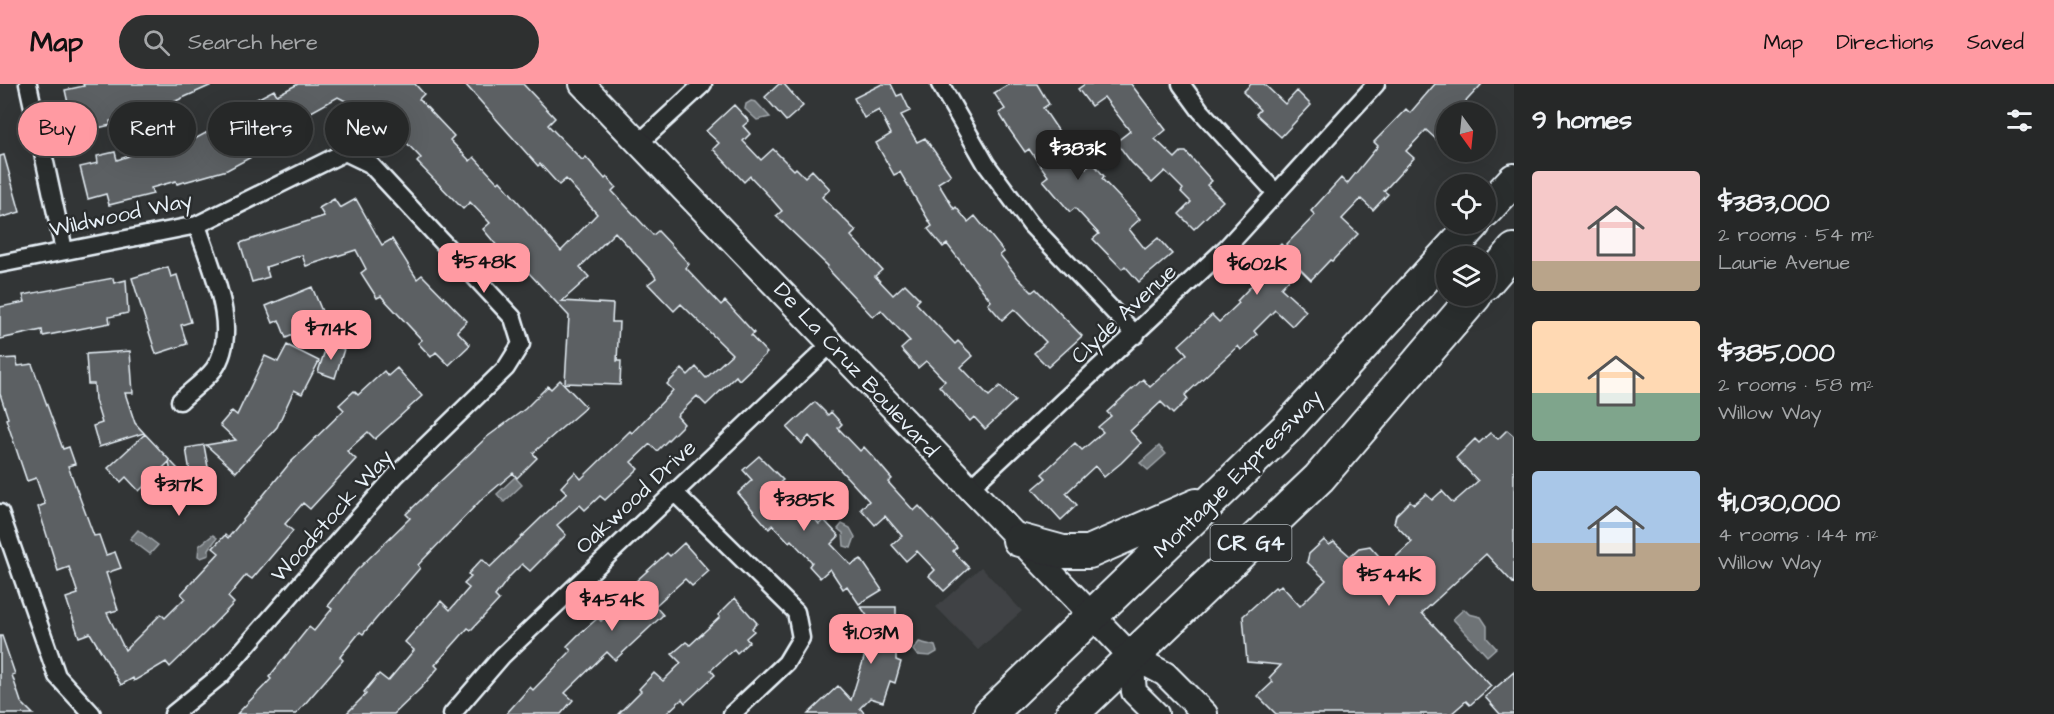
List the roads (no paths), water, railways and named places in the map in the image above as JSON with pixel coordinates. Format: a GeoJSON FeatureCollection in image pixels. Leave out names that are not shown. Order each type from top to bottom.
{"type":"FeatureCollection","features":[{"type":"Feature","properties":{"kind":"highway"},"geometry":{"type":"LineString","coordinates":[[1496,199],[1514,180]]}},
{"type":"Feature","properties":{"kind":"highway","name":"Montague Expressway"},"geometry":{"type":"LineString","coordinates":[[990,714],[1094,616],[1330,383],[1465,234]]}},
{"type":"Feature","properties":{"kind":"highway"},"geometry":{"type":"LineString","coordinates":[[1496,271],[1514,250]]}},
{"type":"Feature","properties":{"kind":"highway","name":"CR G4"},"geometry":{"type":"LineString","coordinates":[[1072,714],[1319,478],[1466,306]]}},
{"type":"Feature","properties":{"kind":"highway"},"geometry":{"type":"LineString","coordinates":[[1019,540],[1063,552],[1089,552],[1216,496]]}},
{"type":"Feature","properties":{"kind":"main road","name":"De La Cruz Boulevard"},"geometry":{"type":"LineString","coordinates":[[582,84],[1131,656],[1165,674],[1205,714]]}},
{"type":"Feature","properties":{"kind":"main road"},"geometry":{"type":"LineString","coordinates":[[1131,656],[1134,692],[1156,714]]}},
{"type":"Feature","properties":{"kind":"street"},"geometry":{"type":"LineString","coordinates":[[28,84],[64,250]]}},
{"type":"Feature","properties":{"kind":"street"},"geometry":{"type":"LineString","coordinates":[[639,143],[703,84]]}},
{"type":"Feature","properties":{"kind":"street"},"geometry":{"type":"LineString","coordinates":[[940,84],[986,164],[1031,225],[1136,335]]}},
{"type":"Feature","properties":{"kind":"street"},"geometry":{"type":"LineString","coordinates":[[1181,84],[1200,110],[1276,193]]}},
{"type":"Feature","properties":{"kind":"street","name":"Clyde Avenue"},"geometry":{"type":"LineString","coordinates":[[969,489],[1136,335],[1226,248],[1376,84]]}},
{"type":"Feature","properties":{"kind":"street","name":"Wildwood Way"},"geometry":{"type":"LineString","coordinates":[[0,264],[197,225],[345,152],[370,164],[513,318],[520,344]]}},
{"type":"Feature","properties":{"kind":"street"},"geometry":{"type":"LineString","coordinates":[[180,401],[214,369],[223,348],[227,321],[197,225]]}},
{"type":"Feature","properties":{"kind":"street","name":"Woodstock Way"},"geometry":{"type":"LineString","coordinates":[[173,714],[221,675],[395,476],[506,368],[520,344]]}},
{"type":"Feature","properties":{"kind":"street","name":"Oakwood Drive"},"geometry":{"type":"LineString","coordinates":[[452,714],[502,656],[831,344]]}},
{"type":"Feature","properties":{"kind":"street"},"geometry":{"type":"LineString","coordinates":[[674,492],[796,612],[801,638],[786,663],[732,714]]}},
{"type":"Feature","properties":{"kind":"street"},"geometry":{"type":"LineString","coordinates":[[0,513],[57,676],[92,714]]}}]}
